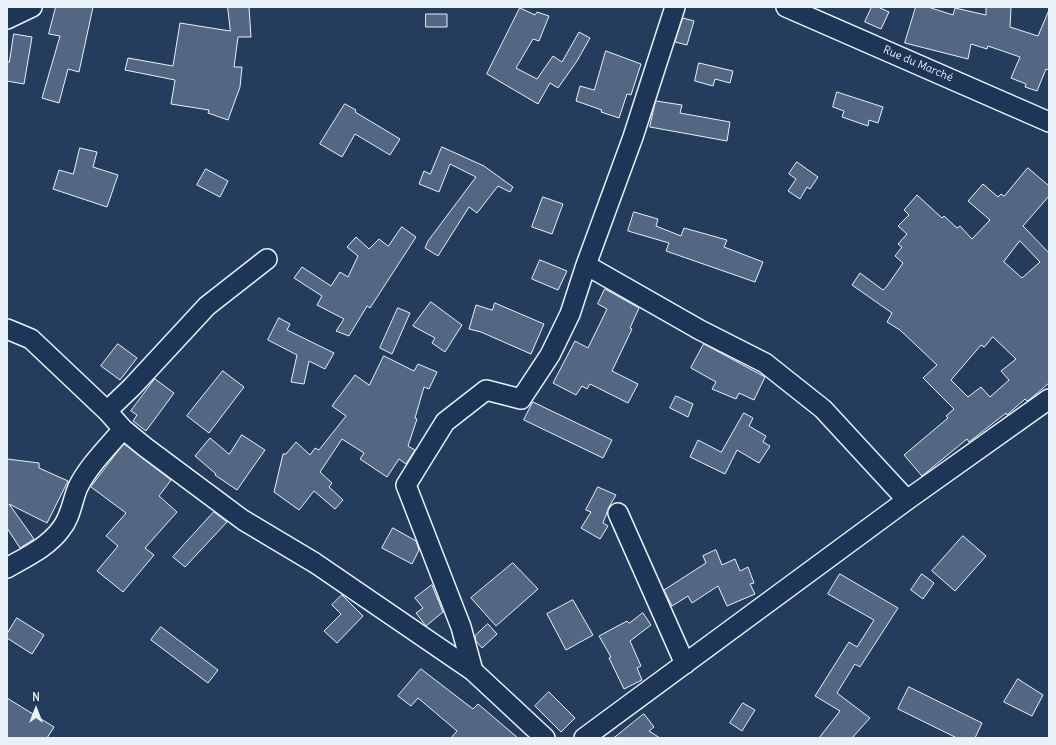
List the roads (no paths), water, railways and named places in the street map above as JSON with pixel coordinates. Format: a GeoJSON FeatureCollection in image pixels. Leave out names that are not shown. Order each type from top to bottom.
{"type":"FeatureCollection","features":[{"type":"Feature","properties":{"kind":"street"},"geometry":{"type":"LineString","coordinates":[[7,19],[32,7]]}},
{"type":"Feature","properties":{"kind":"street"},"geometry":{"type":"LineString","coordinates":[[473,671],[462,627],[406,485],[445,422],[486,390],[521,399],[550,355],[570,314],[586,265],[633,137],[675,7]]}},
{"type":"Feature","properties":{"kind":"street","name":"Rue du Marché"},"geometry":{"type":"LineString","coordinates":[[786,7],[1049,122]]}},
{"type":"Feature","properties":{"kind":"street"},"geometry":{"type":"LineString","coordinates":[[108,411],[132,388],[207,306],[267,259]]}},
{"type":"Feature","properties":{"kind":"street"},"geometry":{"type":"LineString","coordinates":[[586,265],[700,330],[764,362],[823,410],[907,500]]}},
{"type":"Feature","properties":{"kind":"street"},"geometry":{"type":"LineString","coordinates":[[7,329],[30,339],[108,411],[123,429],[243,520],[315,562],[473,671],[545,738]]}},
{"type":"Feature","properties":{"kind":"street"},"geometry":{"type":"LineString","coordinates":[[584,738],[907,500],[1049,399]]}},
{"type":"Feature","properties":{"kind":"street"},"geometry":{"type":"LineString","coordinates":[[7,568],[38,551],[61,529],[68,516],[78,487],[96,461],[123,429]]}},
{"type":"Feature","properties":{"kind":"street"},"geometry":{"type":"LineString","coordinates":[[618,513],[685,664]]}}]}
